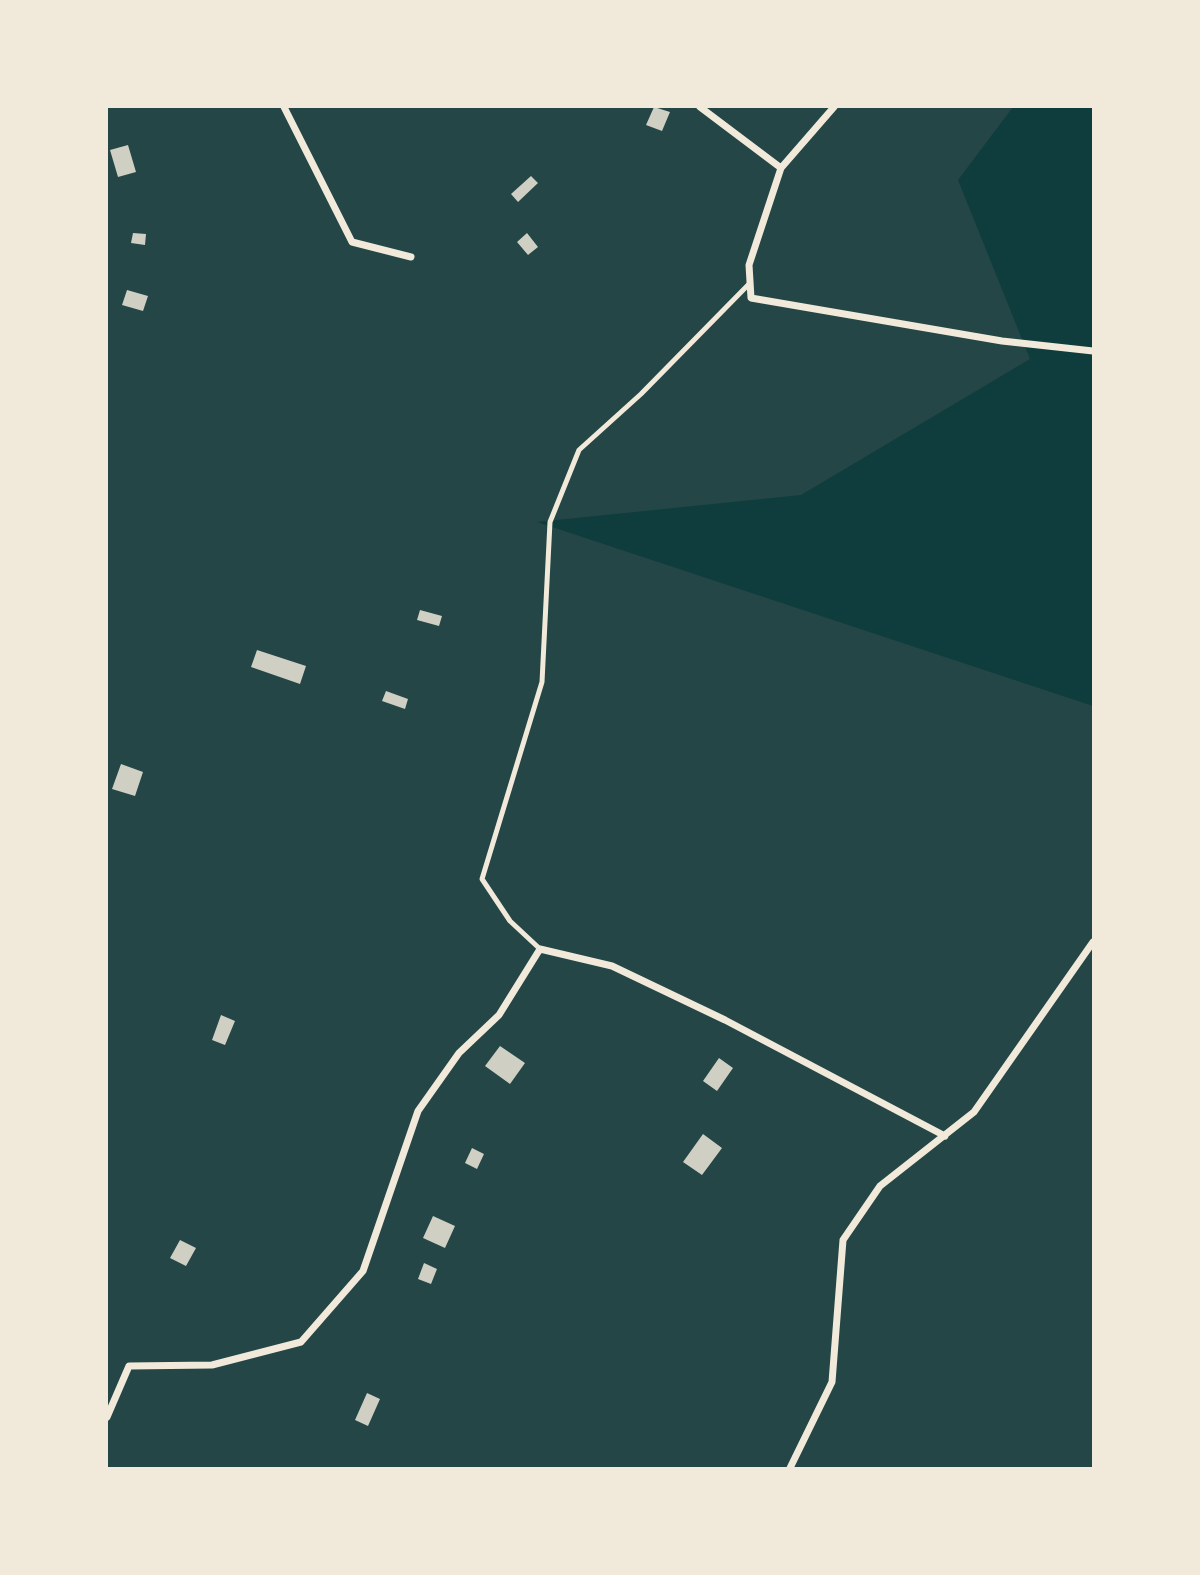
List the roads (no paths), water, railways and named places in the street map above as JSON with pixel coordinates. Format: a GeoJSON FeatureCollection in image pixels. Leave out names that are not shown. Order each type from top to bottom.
{"type":"FeatureCollection","features":[{"type":"Feature","properties":{"kind":"street"},"geometry":{"type":"LineString","coordinates":[[284,107],[352,242],[411,257]]}},
{"type":"Feature","properties":{"kind":"street"},"geometry":{"type":"LineString","coordinates":[[700,107],[781,168]]}},
{"type":"Feature","properties":{"kind":"street"},"geometry":{"type":"LineString","coordinates":[[834,107],[781,168],[749,265],[751,298],[1002,341],[1093,351]]}},
{"type":"Feature","properties":{"kind":"street"},"geometry":{"type":"LineString","coordinates":[[790,1468],[832,1382],[843,1240],[880,1186],[974,1112],[1093,942]]}},
{"type":"Feature","properties":{"kind":"street"},"geometry":{"type":"LineString","coordinates":[[107,1416],[129,1366],[212,1365],[301,1342],[363,1271],[418,1111],[459,1053],[499,1016],[540,949],[612,966],[725,1020],[945,1136]]}},
{"type":"Feature","properties":{"kind":"lane"},"geometry":{"type":"LineString","coordinates":[[540,949],[510,920],[482,879],[542,682],[550,522],[579,450],[640,394],[750,283]]}}]}
